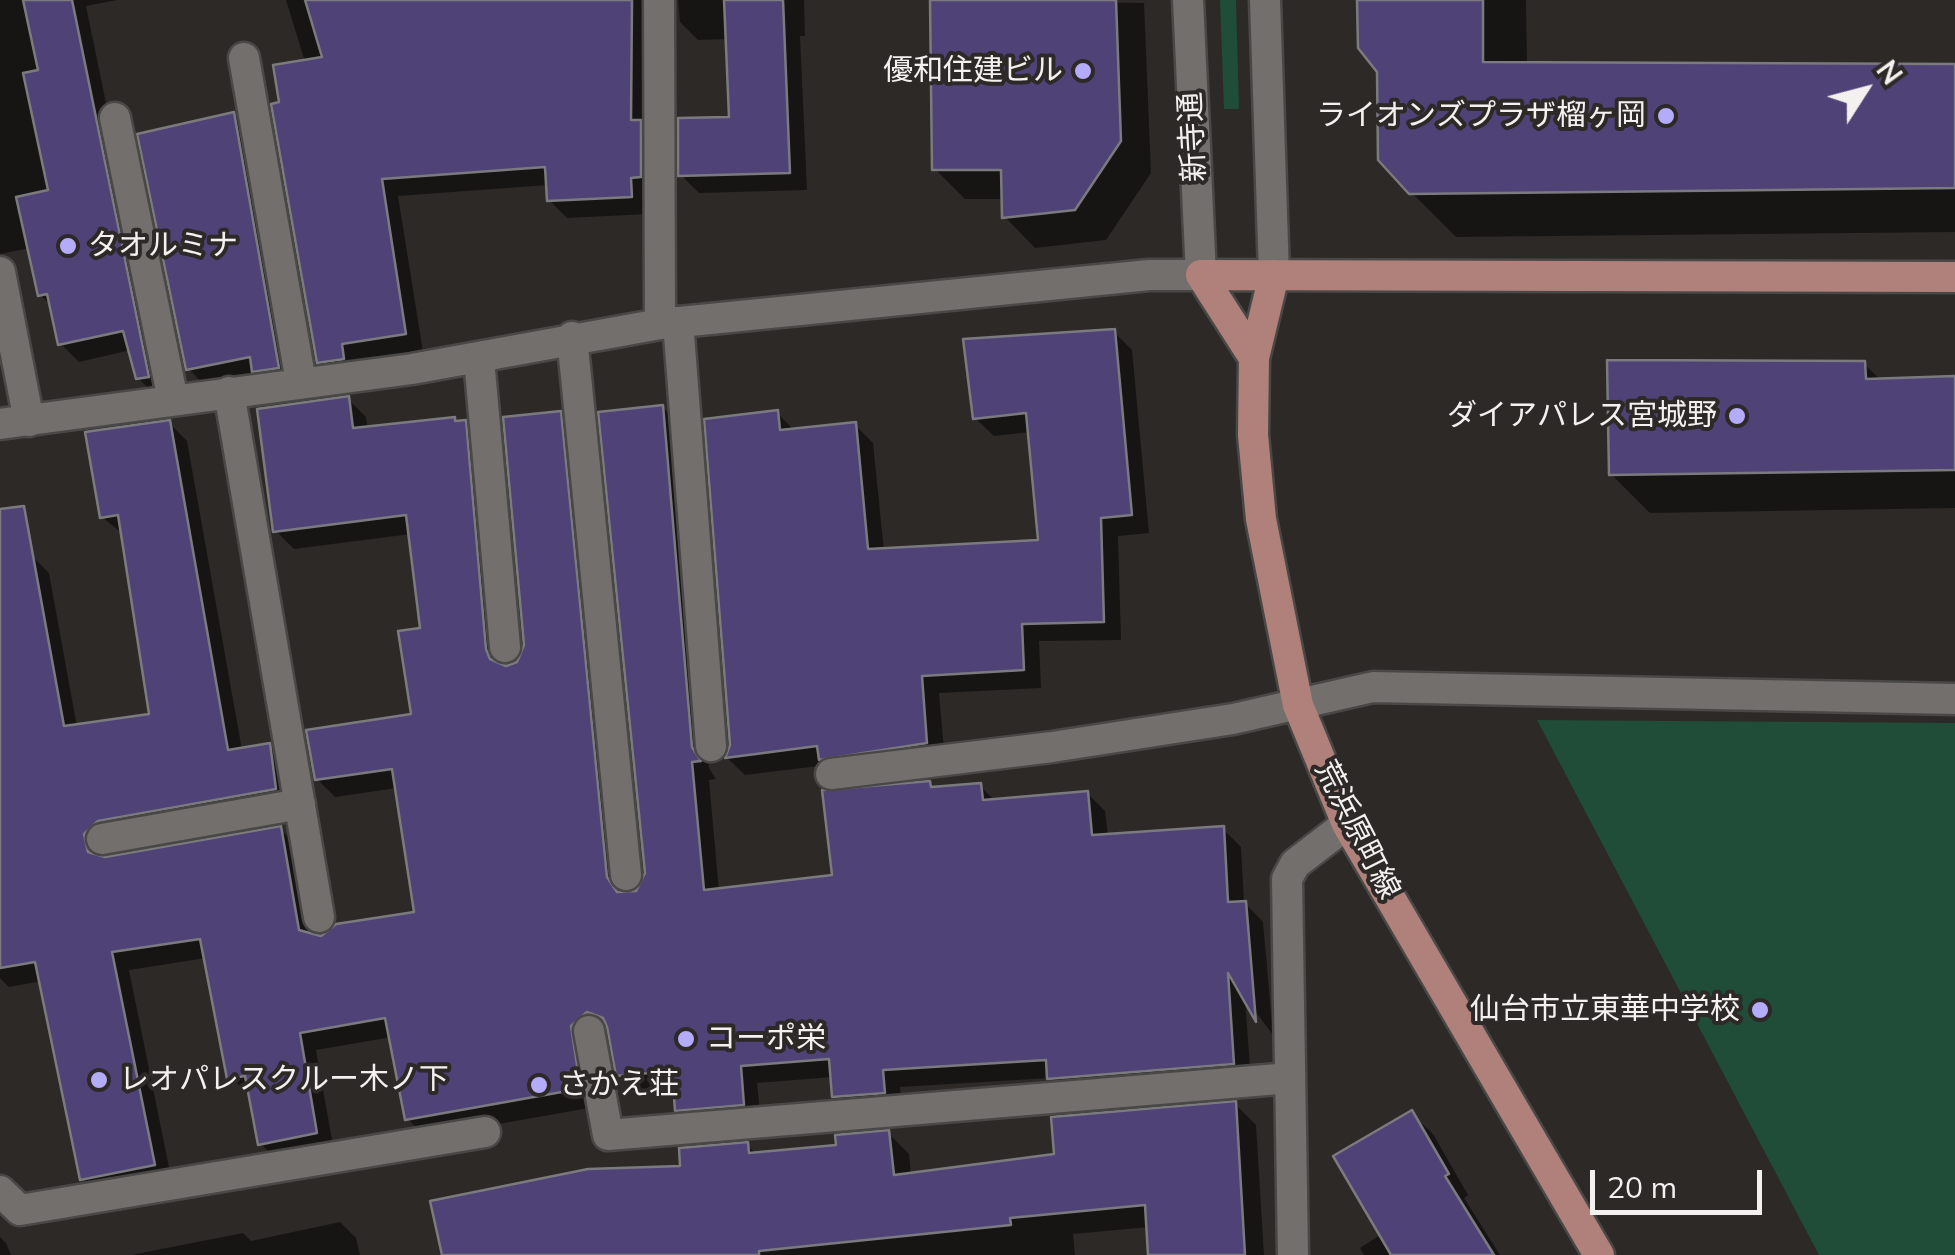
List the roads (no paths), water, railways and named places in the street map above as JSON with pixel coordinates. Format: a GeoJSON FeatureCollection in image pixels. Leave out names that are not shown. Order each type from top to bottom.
{"type":"FeatureCollection","features":[{"type":"Feature","properties":{"kind":"main road"},"geometry":{"type":"LineString","coordinates":[[1201,274],[1955,277]]}},
{"type":"Feature","properties":{"kind":"main road"},"geometry":{"type":"LineString","coordinates":[[1201,274],[1254,358]]}},
{"type":"Feature","properties":{"kind":"main road","name":"荒浜原町線"},"geometry":{"type":"LineString","coordinates":[[1274,274],[1254,358],[1253,435],[1261,519],[1298,705],[1347,824],[1600,1255]]}},
{"type":"Feature","properties":{"kind":"street"},"geometry":{"type":"LineString","coordinates":[[659,0],[669,323],[712,746]]}},
{"type":"Feature","properties":{"kind":"street","name":"新寺通"},"geometry":{"type":"LineString","coordinates":[[1188,0],[1201,274]]}},
{"type":"Feature","properties":{"kind":"street"},"geometry":{"type":"LineString","coordinates":[[1265,0],[1274,274]]}},
{"type":"Feature","properties":{"kind":"street"},"geometry":{"type":"LineString","coordinates":[[244,58],[301,382]]}},
{"type":"Feature","properties":{"kind":"street"},"geometry":{"type":"LineString","coordinates":[[115,118],[172,400]]}},
{"type":"Feature","properties":{"kind":"street"},"geometry":{"type":"LineString","coordinates":[[0,272],[15,422],[479,359],[572,337],[669,323],[1148,275],[1201,274]]}},
{"type":"Feature","properties":{"kind":"street"},"geometry":{"type":"LineString","coordinates":[[572,337],[626,875]]}},
{"type":"Feature","properties":{"kind":"street"},"geometry":{"type":"LineString","coordinates":[[479,359],[505,647]]}},
{"type":"Feature","properties":{"kind":"street"},"geometry":{"type":"LineString","coordinates":[[229,392],[319,916]]}},
{"type":"Feature","properties":{"kind":"street"},"geometry":{"type":"LineString","coordinates":[[830,774],[1052,748],[1399,686],[1955,698]]}},
{"type":"Feature","properties":{"kind":"street"},"geometry":{"type":"LineString","coordinates":[[102,839],[300,804]]}},
{"type":"Feature","properties":{"kind":"street"},"geometry":{"type":"LineString","coordinates":[[1293,1255],[1287,879],[1295,864],[1347,824]]}},
{"type":"Feature","properties":{"kind":"street"},"geometry":{"type":"LineString","coordinates":[[588,1031],[608,1135],[1290,1078]]}},
{"type":"Feature","properties":{"kind":"street"},"geometry":{"type":"LineString","coordinates":[[0,1192],[20,1210],[485,1132]]}},
{"type":"Feature","properties":{"kind":"place","name":"優和住建ビル"},"geometry":{"type":"Point","coordinates":[1083,71]}},
{"type":"Feature","properties":{"kind":"place","name":"ライオンズプラザ榴ヶ岡"},"geometry":{"type":"Point","coordinates":[1666,116]}},
{"type":"Feature","properties":{"kind":"place","name":"タオルミナ"},"geometry":{"type":"Point","coordinates":[68,246]}},
{"type":"Feature","properties":{"kind":"place","name":"ダイアパレス宮城野"},"geometry":{"type":"Point","coordinates":[1737,416]}},
{"type":"Feature","properties":{"kind":"place","name":"仙台市立東華中学校"},"geometry":{"type":"Point","coordinates":[1760,1010]}},
{"type":"Feature","properties":{"kind":"place","name":"コーポ栄"},"geometry":{"type":"Point","coordinates":[686,1039]}},
{"type":"Feature","properties":{"kind":"place","name":"レオパレスクルー木ノ下"},"geometry":{"type":"Point","coordinates":[99,1080]}},
{"type":"Feature","properties":{"kind":"place","name":"さかえ荘"},"geometry":{"type":"Point","coordinates":[539,1085]}}]}
